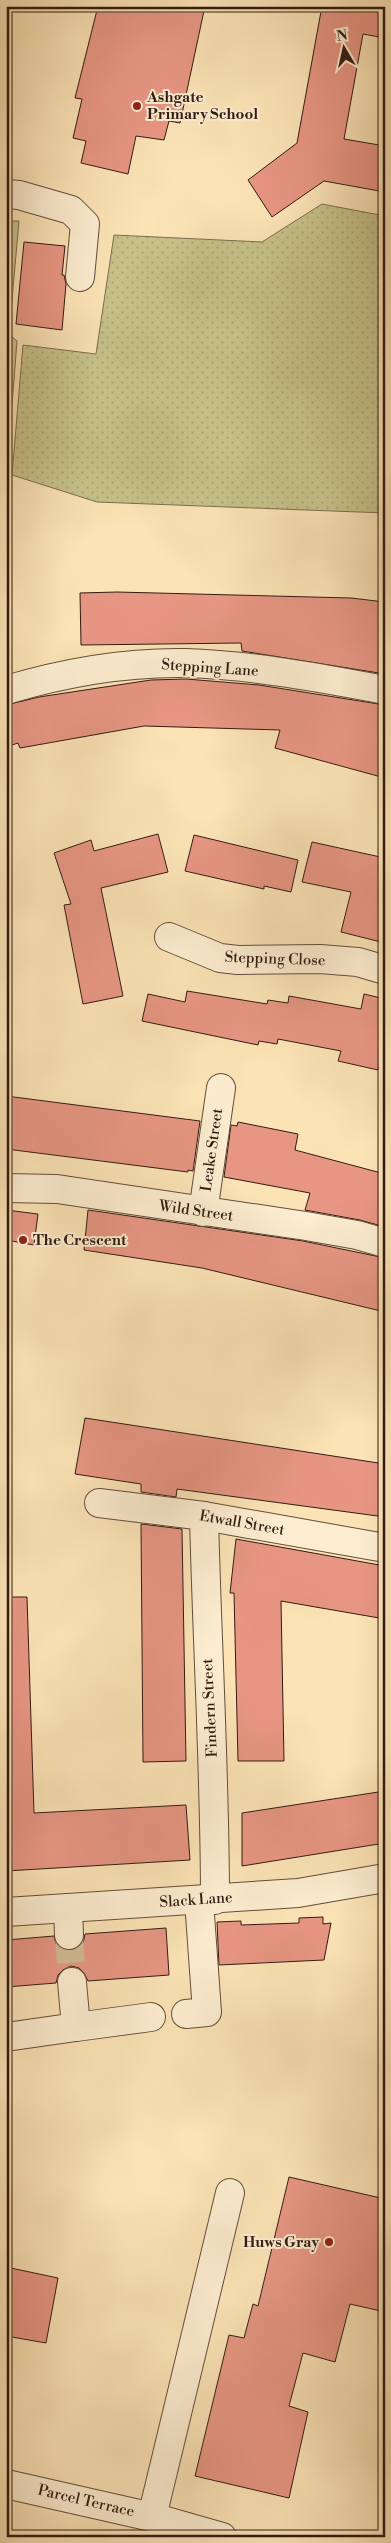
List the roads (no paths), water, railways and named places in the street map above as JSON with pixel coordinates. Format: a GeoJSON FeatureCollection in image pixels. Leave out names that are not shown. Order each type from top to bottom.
{"type":"FeatureCollection","features":[{"type":"Feature","properties":{"kind":"street"},"geometry":{"type":"LineString","coordinates":[[13,194],[71,210],[85,224],[80,276]]}},
{"type":"Feature","properties":{"kind":"street","name":"Stepping Lane"},"geometry":{"type":"LineString","coordinates":[[6,690],[94,671],[157,664],[188,664],[329,680],[385,690]]}},
{"type":"Feature","properties":{"kind":"street","name":"Stepping Close"},"geometry":{"type":"LineString","coordinates":[[169,937],[220,958],[358,962],[385,970]]}},
{"type":"Feature","properties":{"kind":"street","name":"Leake Street"},"geometry":{"type":"LineString","coordinates":[[203,1212],[221,1088]]}},
{"type":"Feature","properties":{"kind":"street","name":"Wild Street"},"geometry":{"type":"LineString","coordinates":[[6,1188],[57,1190],[306,1226],[357,1235],[385,1243]]}},
{"type":"Feature","properties":{"kind":"street","name":"Etwall Street"},"geometry":{"type":"LineString","coordinates":[[99,1503],[204,1516],[385,1548]]}},
{"type":"Feature","properties":{"kind":"street","name":"Findern Street"},"geometry":{"type":"LineString","coordinates":[[186,2014],[208,2012],[207,1900],[215,1797],[209,1699],[204,1516]]}},
{"type":"Feature","properties":{"kind":"street","name":"Slack Lane"},"geometry":{"type":"LineString","coordinates":[[6,1912],[298,1893],[385,1878]]}},
{"type":"Feature","properties":{"kind":"street"},"geometry":{"type":"LineString","coordinates":[[68,1908],[69,1935]]}},
{"type":"Feature","properties":{"kind":"street"},"geometry":{"type":"LineString","coordinates":[[72,1982],[76,2027]]}},
{"type":"Feature","properties":{"kind":"street"},"geometry":{"type":"LineString","coordinates":[[6,2037],[151,2017]]}},
{"type":"Feature","properties":{"kind":"street"},"geometry":{"type":"LineString","coordinates":[[152,2517],[230,2193]]}},
{"type":"Feature","properties":{"kind":"street","name":"Parcel Terrace"},"geometry":{"type":"LineString","coordinates":[[6,2484],[152,2517],[222,2537]]}},
{"type":"Feature","properties":{"kind":"tunnel"},"geometry":{"type":"LineString","coordinates":[[69,1935],[72,1982]]}},
{"type":"Feature","properties":{"kind":"place","name":"Ashgate Primary School"},"geometry":{"type":"Point","coordinates":[137,106]}},
{"type":"Feature","properties":{"kind":"place","name":"The Crescent"},"geometry":{"type":"Point","coordinates":[23,1240]}},
{"type":"Feature","properties":{"kind":"place","name":"Huws Gray"},"geometry":{"type":"Point","coordinates":[329,2242]}}]}
